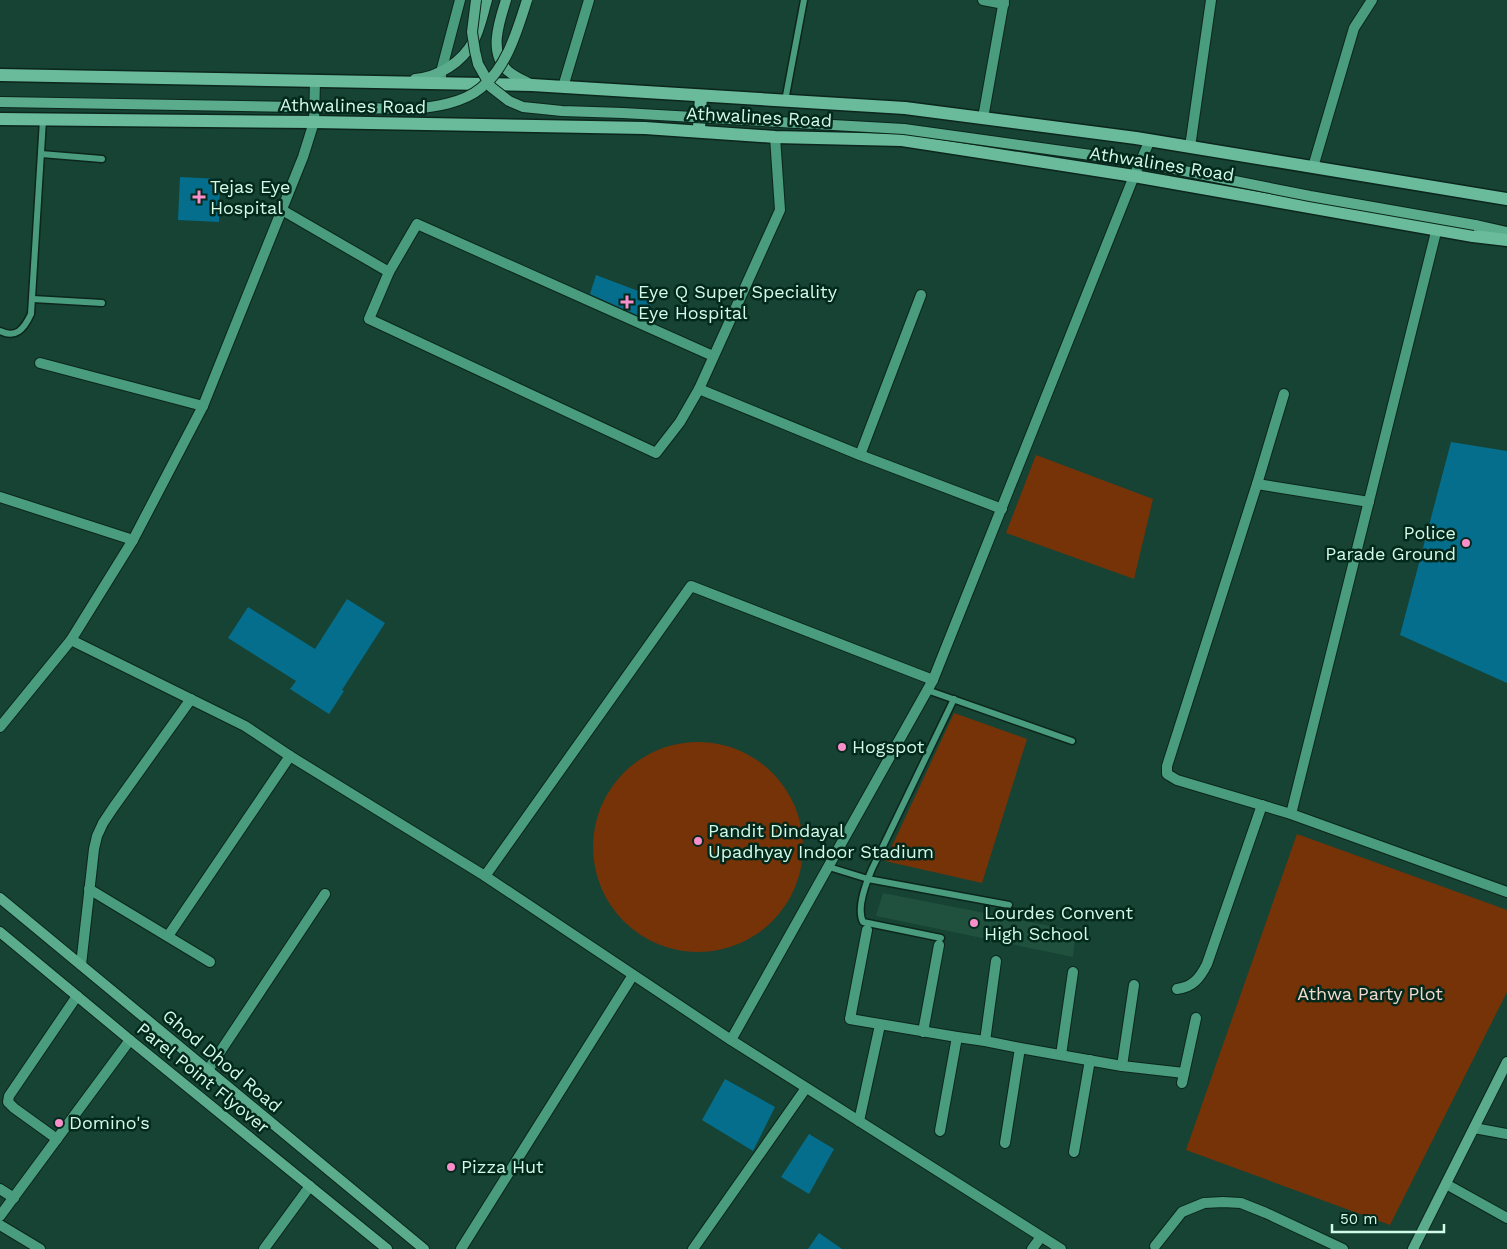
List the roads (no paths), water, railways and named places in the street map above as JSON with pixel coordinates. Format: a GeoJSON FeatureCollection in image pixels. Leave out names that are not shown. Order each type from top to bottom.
{"type":"FeatureCollection","features":[{"type":"Feature","properties":{"kind":"main road"},"geometry":{"type":"LineString","coordinates":[[476,0],[472,32],[474,51],[478,64],[491,87],[509,101],[523,107],[562,111],[904,130],[1134,161],[1507,232]]}},
{"type":"Feature","properties":{"kind":"main road"},"geometry":{"type":"LineString","coordinates":[[441,78],[460,59],[474,41],[487,0]]}},
{"type":"Feature","properties":{"kind":"main road"},"geometry":{"type":"LineString","coordinates":[[506,0],[495,40],[501,63],[509,72],[532,85]]}},
{"type":"Feature","properties":{"kind":"main road"},"geometry":{"type":"LineString","coordinates":[[0,102],[412,109],[439,106],[481,88],[490,78],[509,50],[518,30],[527,0]]}},
{"type":"Feature","properties":{"kind":"main road","name":"Athwalines Road"},"geometry":{"type":"LineString","coordinates":[[0,75],[387,82],[441,78],[905,108],[1150,140],[1507,199]]}},
{"type":"Feature","properties":{"kind":"main road"},"geometry":{"type":"LineString","coordinates":[[699,132],[701,96]]}},
{"type":"Feature","properties":{"kind":"main road","name":"Athwalines Road"},"geometry":{"type":"LineString","coordinates":[[0,119],[646,128],[775,137],[902,140],[1134,176],[1437,228],[1473,236],[1507,240]]}},
{"type":"Feature","properties":{"kind":"main road","name":"Ghod Dhod Road"},"geometry":{"type":"LineString","coordinates":[[0,898],[424,1249]]}},
{"type":"Feature","properties":{"kind":"main road","name":"Parel Point Flyover"},"geometry":{"type":"LineString","coordinates":[[0,932],[387,1249]]}},
{"type":"Feature","properties":{"kind":"main road"},"geometry":{"type":"LineString","coordinates":[[1413,1249],[1507,1062]]}},
{"type":"Feature","properties":{"kind":"street"},"geometry":{"type":"LineString","coordinates":[[441,78],[460,0]]}},
{"type":"Feature","properties":{"kind":"street"},"geometry":{"type":"LineString","coordinates":[[563,87],[590,0]]}},
{"type":"Feature","properties":{"kind":"street"},"geometry":{"type":"LineString","coordinates":[[983,0],[1004,2],[983,118]]}},
{"type":"Feature","properties":{"kind":"street"},"geometry":{"type":"LineString","coordinates":[[1190,147],[1211,0]]}},
{"type":"Feature","properties":{"kind":"street"},"geometry":{"type":"LineString","coordinates":[[1313,167],[1354,28],[1372,0]]}},
{"type":"Feature","properties":{"kind":"street"},"geometry":{"type":"LineString","coordinates":[[0,726],[71,640],[133,540],[203,406],[303,156],[314,122],[315,81]]}},
{"type":"Feature","properties":{"kind":"street"},"geometry":{"type":"LineString","coordinates":[[713,356],[416,224],[389,272],[369,319],[656,453],[680,422],[699,389],[780,210],[775,137]]}},
{"type":"Feature","properties":{"kind":"street"},"geometry":{"type":"LineString","coordinates":[[731,1040],[933,680],[1150,140]]}},
{"type":"Feature","properties":{"kind":"street"},"geometry":{"type":"LineString","coordinates":[[282,210],[389,272]]}},
{"type":"Feature","properties":{"kind":"street"},"geometry":{"type":"LineString","coordinates":[[1291,814],[1437,228]]}},
{"type":"Feature","properties":{"kind":"street"},"geometry":{"type":"LineString","coordinates":[[860,455],[921,295]]}},
{"type":"Feature","properties":{"kind":"street"},"geometry":{"type":"LineString","coordinates":[[40,362],[203,406]]}},
{"type":"Feature","properties":{"kind":"street"},"geometry":{"type":"LineString","coordinates":[[699,389],[860,455],[1002,508]]}},
{"type":"Feature","properties":{"kind":"street"},"geometry":{"type":"LineString","coordinates":[[1284,394],[1166,770],[1168,776],[1291,814],[1507,892]]}},
{"type":"Feature","properties":{"kind":"street"},"geometry":{"type":"LineString","coordinates":[[1257,484],[1369,502]]}},
{"type":"Feature","properties":{"kind":"street"},"geometry":{"type":"LineString","coordinates":[[0,497],[133,540]]}},
{"type":"Feature","properties":{"kind":"street"},"geometry":{"type":"LineString","coordinates":[[484,876],[691,586],[933,680]]}},
{"type":"Feature","properties":{"kind":"street"},"geometry":{"type":"LineString","coordinates":[[71,640],[245,726],[484,876],[731,1040],[1061,1249]]}},
{"type":"Feature","properties":{"kind":"street"},"geometry":{"type":"LineString","coordinates":[[81,966],[97,836],[113,808],[191,699]]}},
{"type":"Feature","properties":{"kind":"street"},"geometry":{"type":"LineString","coordinates":[[168,936],[290,756]]}},
{"type":"Feature","properties":{"kind":"street"},"geometry":{"type":"LineString","coordinates":[[1177,989],[1186,988],[1193,984],[1207,964],[1262,805]]}},
{"type":"Feature","properties":{"kind":"street"},"geometry":{"type":"LineString","coordinates":[[90,888],[210,962]]}},
{"type":"Feature","properties":{"kind":"street"},"geometry":{"type":"LineString","coordinates":[[208,1070],[325,894]]}},
{"type":"Feature","properties":{"kind":"street"},"geometry":{"type":"LineString","coordinates":[[867,930],[850,1019],[923,1032],[985,1040],[1183,1078],[1196,1018]]}},
{"type":"Feature","properties":{"kind":"street"},"geometry":{"type":"LineString","coordinates":[[923,1032],[940,942]]}},
{"type":"Feature","properties":{"kind":"street"},"geometry":{"type":"LineString","coordinates":[[985,1040],[996,961]]}},
{"type":"Feature","properties":{"kind":"street"},"geometry":{"type":"LineString","coordinates":[[1060,1055],[1073,972]]}},
{"type":"Feature","properties":{"kind":"street"},"geometry":{"type":"LineString","coordinates":[[462,1249],[633,975]]}},
{"type":"Feature","properties":{"kind":"street"},"geometry":{"type":"LineString","coordinates":[[1122,1066],[1134,985]]}},
{"type":"Feature","properties":{"kind":"street"},"geometry":{"type":"LineString","coordinates":[[57,1139],[8,1102],[9,1096],[76,996]]}},
{"type":"Feature","properties":{"kind":"street"},"geometry":{"type":"LineString","coordinates":[[859,1121],[880,1025]]}},
{"type":"Feature","properties":{"kind":"street"},"geometry":{"type":"LineString","coordinates":[[940,1131],[957,1037]]}},
{"type":"Feature","properties":{"kind":"street"},"geometry":{"type":"LineString","coordinates":[[0,1216],[130,1040]]}},
{"type":"Feature","properties":{"kind":"street"},"geometry":{"type":"LineString","coordinates":[[1005,1143],[1020,1048]]}},
{"type":"Feature","properties":{"kind":"street"},"geometry":{"type":"LineString","coordinates":[[1074,1152],[1090,1060]]}},
{"type":"Feature","properties":{"kind":"street"},"geometry":{"type":"LineString","coordinates":[[693,1249],[806,1088]]}},
{"type":"Feature","properties":{"kind":"street"},"geometry":{"type":"LineString","coordinates":[[1474,1128],[1507,1134]]}},
{"type":"Feature","properties":{"kind":"street"},"geometry":{"type":"LineString","coordinates":[[1446,1184],[1507,1218]]}},
{"type":"Feature","properties":{"kind":"street"},"geometry":{"type":"LineString","coordinates":[[264,1249],[310,1186]]}},
{"type":"Feature","properties":{"kind":"street"},"geometry":{"type":"LineString","coordinates":[[0,1189],[14,1198]]}},
{"type":"Feature","properties":{"kind":"street"},"geometry":{"type":"LineString","coordinates":[[1155,1246],[1182,1212],[1204,1203],[1224,1202],[1242,1203],[1343,1249]]}},
{"type":"Feature","properties":{"kind":"street"},"geometry":{"type":"LineString","coordinates":[[0,1225],[40,1249]]}},
{"type":"Feature","properties":{"kind":"street"},"geometry":{"type":"LineString","coordinates":[[1032,1249],[1041,1237]]}},
{"type":"Feature","properties":{"kind":"lane"},"geometry":{"type":"LineString","coordinates":[[785,101],[804,0]]}},
{"type":"Feature","properties":{"kind":"lane"},"geometry":{"type":"LineString","coordinates":[[0,331],[11,335],[16,333],[23,328],[32,314],[43,120]]}},
{"type":"Feature","properties":{"kind":"lane"},"geometry":{"type":"LineString","coordinates":[[41,154],[102,159]]}},
{"type":"Feature","properties":{"kind":"lane"},"geometry":{"type":"LineString","coordinates":[[33,299],[102,303]]}},
{"type":"Feature","properties":{"kind":"lane"},"geometry":{"type":"LineString","coordinates":[[927,690],[1072,741]]}},
{"type":"Feature","properties":{"kind":"lane"},"geometry":{"type":"LineString","coordinates":[[940,942],[863,922],[860,918],[860,910],[868,879],[954,699]]}},
{"type":"Feature","properties":{"kind":"lane"},"geometry":{"type":"LineString","coordinates":[[829,867],[868,879],[1008,905]]}},
{"type":"Feature","properties":{"kind":"place","name":"Tejas Eye Hospital"},"geometry":{"type":"Point","coordinates":[199,197]}},
{"type":"Feature","properties":{"kind":"place","name":"Eye Q Super Speciality Eye Hospital"},"geometry":{"type":"Point","coordinates":[627,302]}},
{"type":"Feature","properties":{"kind":"place","name":"Police Parade Ground"},"geometry":{"type":"Point","coordinates":[1466,543]}},
{"type":"Feature","properties":{"kind":"place","name":"Hogspot"},"geometry":{"type":"Point","coordinates":[842,747]}},
{"type":"Feature","properties":{"kind":"place","name":"Pandit Dindayal Upadhyay Indoor Stadium"},"geometry":{"type":"Point","coordinates":[698,841]}},
{"type":"Feature","properties":{"kind":"place","name":"Lourdes Convent High School"},"geometry":{"type":"Point","coordinates":[974,923]}},
{"type":"Feature","properties":{"kind":"place","name":"Domino's"},"geometry":{"type":"Point","coordinates":[59,1123]}},
{"type":"Feature","properties":{"kind":"place","name":"Pizza Hut"},"geometry":{"type":"Point","coordinates":[451,1167]}},
{"type":"Feature","properties":{"kind":"park label","name":"Athwa Party Plot"},"geometry":{"type":"Point","coordinates":[1370,994]}}]}
